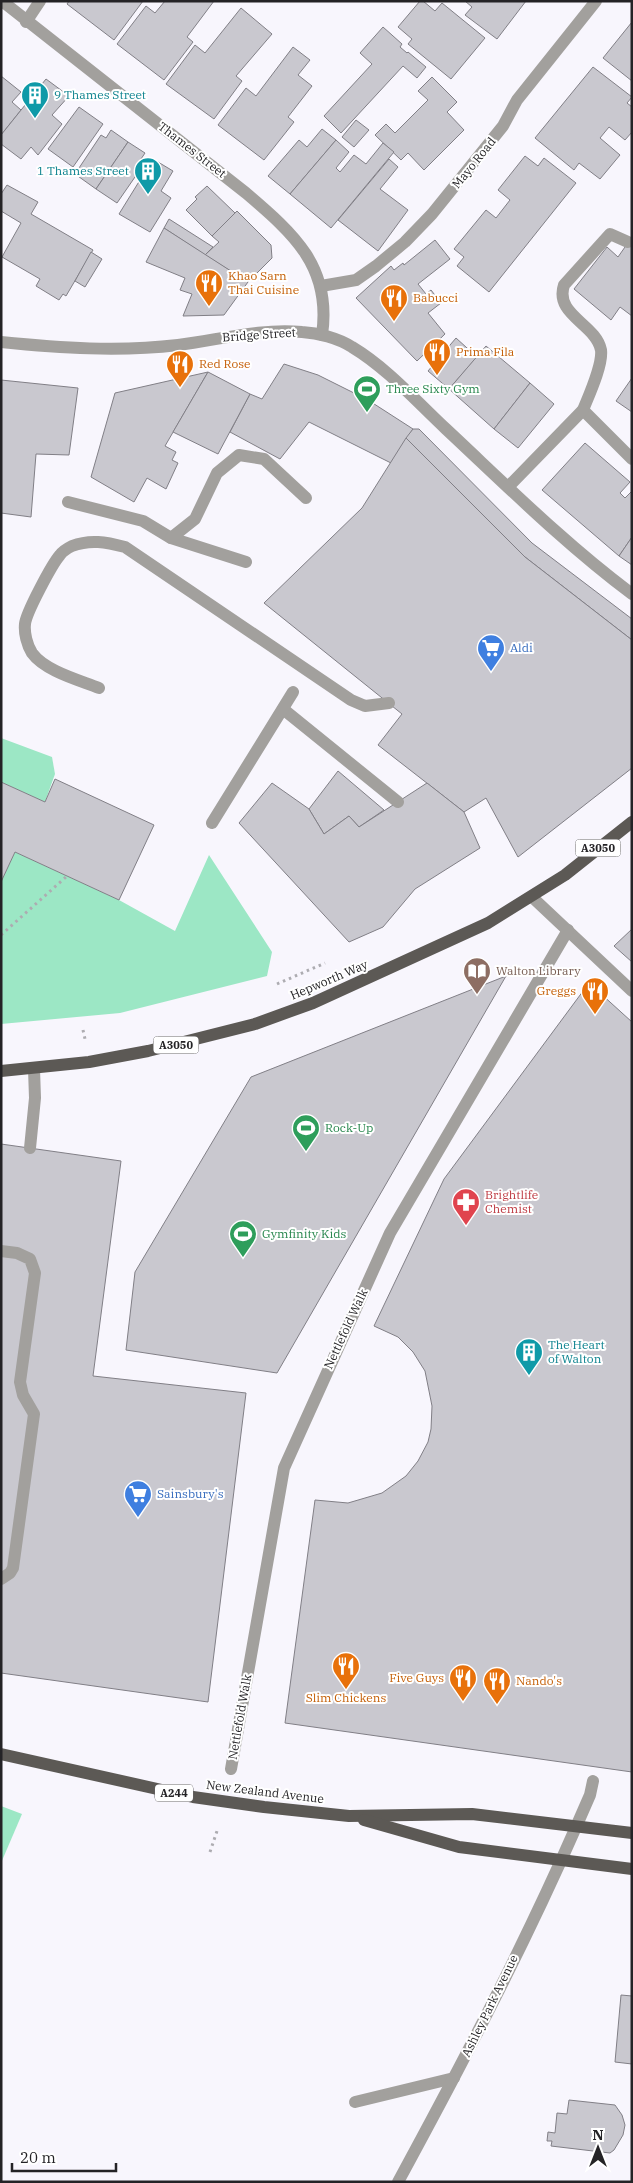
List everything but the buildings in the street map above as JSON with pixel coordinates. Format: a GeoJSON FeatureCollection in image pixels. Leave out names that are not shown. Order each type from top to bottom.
{"type":"FeatureCollection","features":[{"type":"Feature","properties":{"kind":"main road","name":"Hepworth Way"},"geometry":{"type":"LineString","coordinates":[[1,1071],[34,1069],[148,1051],[256,1024],[314,1003],[488,923],[565,875],[632,822]]}},
{"type":"Feature","properties":{"kind":"main road","name":"New Zealand Avenue"},"geometry":{"type":"LineString","coordinates":[[1,1754],[193,1797],[349,1816],[472,1814],[632,1833]]}},
{"type":"Feature","properties":{"kind":"main road","name":"New Zealand Avenue"},"geometry":{"type":"LineString","coordinates":[[349,1816],[459,1848],[632,1868]]}},
{"type":"Feature","properties":{"kind":"street","name":"Thames Street"},"geometry":{"type":"LineString","coordinates":[[2,1],[26,22],[264,208],[281,224],[310,259],[321,286],[324,313],[322,335]]}},
{"type":"Feature","properties":{"kind":"street"},"geometry":{"type":"LineString","coordinates":[[26,22],[40,1]]}},
{"type":"Feature","properties":{"kind":"street","name":"Mayo Road"},"geometry":{"type":"LineString","coordinates":[[321,286],[356,280],[405,242],[432,214],[503,126],[517,100],[596,1]]}},
{"type":"Feature","properties":{"kind":"street"},"geometry":{"type":"LineString","coordinates":[[508,487],[583,410],[597,370],[601,350],[598,342],[567,309],[562,300],[564,285],[610,234],[628,242]]}},
{"type":"Feature","properties":{"kind":"street","name":"Bridge Street"},"geometry":{"type":"LineString","coordinates":[[1,342],[74,348],[137,349],[179,345],[259,332],[302,332],[322,335],[352,346],[386,372],[552,529],[632,594]]}},
{"type":"Feature","properties":{"kind":"street"},"geometry":{"type":"LineString","coordinates":[[583,410],[632,459]]}},
{"type":"Feature","properties":{"kind":"street"},"geometry":{"type":"LineString","coordinates":[[172,538],[195,519],[217,473],[238,455],[264,459],[306,498]]}},
{"type":"Feature","properties":{"kind":"street"},"geometry":{"type":"LineString","coordinates":[[68,502],[143,521],[172,538],[246,562]]}},
{"type":"Feature","properties":{"kind":"street"},"geometry":{"type":"LineString","coordinates":[[100,688],[43,665],[32,652],[26,636],[25,623],[30,609],[60,555],[71,547],[89,542],[104,542],[125,547],[351,700],[365,706],[389,703]]}},
{"type":"Feature","properties":{"kind":"street"},"geometry":{"type":"LineString","coordinates":[[212,822],[293,692]]}},
{"type":"Feature","properties":{"kind":"street"},"geometry":{"type":"LineString","coordinates":[[283,708],[398,802]]}},
{"type":"Feature","properties":{"kind":"street"},"geometry":{"type":"LineString","coordinates":[[532,897],[632,991]]}},
{"type":"Feature","properties":{"kind":"street","name":"Nettlefold Walk"},"geometry":{"type":"LineString","coordinates":[[231,1769],[284,1468],[390,1233],[568,930]]}},
{"type":"Feature","properties":{"kind":"street"},"geometry":{"type":"LineString","coordinates":[[30,1148],[35,1098],[34,1069]]}},
{"type":"Feature","properties":{"kind":"street"},"geometry":{"type":"LineString","coordinates":[[1,1251],[17,1253],[30,1259],[35,1273],[20,1382],[23,1396],[34,1414],[13,1568],[10,1573],[1,1579]]}},
{"type":"Feature","properties":{"kind":"street","name":"Ashley Park Avenue"},"geometry":{"type":"LineString","coordinates":[[398,2182],[454,2078],[561,1861],[590,1794],[593,1781]]}},
{"type":"Feature","properties":{"kind":"street"},"geometry":{"type":"LineString","coordinates":[[354,2102],[454,2078]]}},
{"type":"Feature","properties":{"kind":"path"},"geometry":{"type":"LineString","coordinates":[[1,935],[67,876]]}},
{"type":"Feature","properties":{"kind":"path"},"geometry":{"type":"LineString","coordinates":[[277,984],[325,963]]}},
{"type":"Feature","properties":{"kind":"path"},"geometry":{"type":"LineString","coordinates":[[83,1030],[85,1040]]}},
{"type":"Feature","properties":{"kind":"path"},"geometry":{"type":"LineString","coordinates":[[210,1852],[217,1831]]}},
{"type":"Feature","properties":{"kind":"green space"},"geometry":{"type":"Polygon","coordinates":[[[1,738],[52,757],[55,774],[45,802],[1,782],[1,738]]]}},
{"type":"Feature","properties":{"kind":"green space"},"geometry":{"type":"Polygon","coordinates":[[[15,852],[119,900],[175,931],[209,855],[272,952],[267,976],[120,1013],[1,1024],[1,882],[15,852]]]}},
{"type":"Feature","properties":{"kind":"green space"},"geometry":{"type":"Polygon","coordinates":[[[1,1806],[22,1814],[1,1863],[1,1806]]]}},
{"type":"Feature","properties":{"kind":"place","name":"9 Thames Street"},"geometry":{"type":"Point","coordinates":[35,119]}},
{"type":"Feature","properties":{"kind":"place","name":"1 Thames Street"},"geometry":{"type":"Point","coordinates":[148,195]}},
{"type":"Feature","properties":{"kind":"place","name":"Khao Sarn Thai Cuisine"},"geometry":{"type":"Point","coordinates":[209,307]}},
{"type":"Feature","properties":{"kind":"place","name":"Babucci"},"geometry":{"type":"Point","coordinates":[394,322]}},
{"type":"Feature","properties":{"kind":"place","name":"Prima Fila"},"geometry":{"type":"Point","coordinates":[437,376]}},
{"type":"Feature","properties":{"kind":"place","name":"Red Rose"},"geometry":{"type":"Point","coordinates":[180,388]}},
{"type":"Feature","properties":{"kind":"place","name":"Three Sixty Gym"},"geometry":{"type":"Point","coordinates":[367,413]}},
{"type":"Feature","properties":{"kind":"place","name":"Aldi"},"geometry":{"type":"Point","coordinates":[491,672]}},
{"type":"Feature","properties":{"kind":"place","name":"Walton Library"},"geometry":{"type":"Point","coordinates":[477,995]}},
{"type":"Feature","properties":{"kind":"place","name":"Greggs"},"geometry":{"type":"Point","coordinates":[595,1015]}},
{"type":"Feature","properties":{"kind":"place","name":"Rock-Up"},"geometry":{"type":"Point","coordinates":[306,1152]}},
{"type":"Feature","properties":{"kind":"place","name":"Brightlife Chemist"},"geometry":{"type":"Point","coordinates":[466,1226]}},
{"type":"Feature","properties":{"kind":"place","name":"Gymfinity Kids"},"geometry":{"type":"Point","coordinates":[243,1258]}},
{"type":"Feature","properties":{"kind":"place","name":"The Heart of Walton"},"geometry":{"type":"Point","coordinates":[529,1376]}},
{"type":"Feature","properties":{"kind":"place","name":"Sainsbury's"},"geometry":{"type":"Point","coordinates":[138,1518]}},
{"type":"Feature","properties":{"kind":"place","name":"Slim Chickens"},"geometry":{"type":"Point","coordinates":[346,1690]}},
{"type":"Feature","properties":{"kind":"place","name":"Five Guys"},"geometry":{"type":"Point","coordinates":[463,1702]}},
{"type":"Feature","properties":{"kind":"place","name":"Nando's"},"geometry":{"type":"Point","coordinates":[497,1705]}}]}
